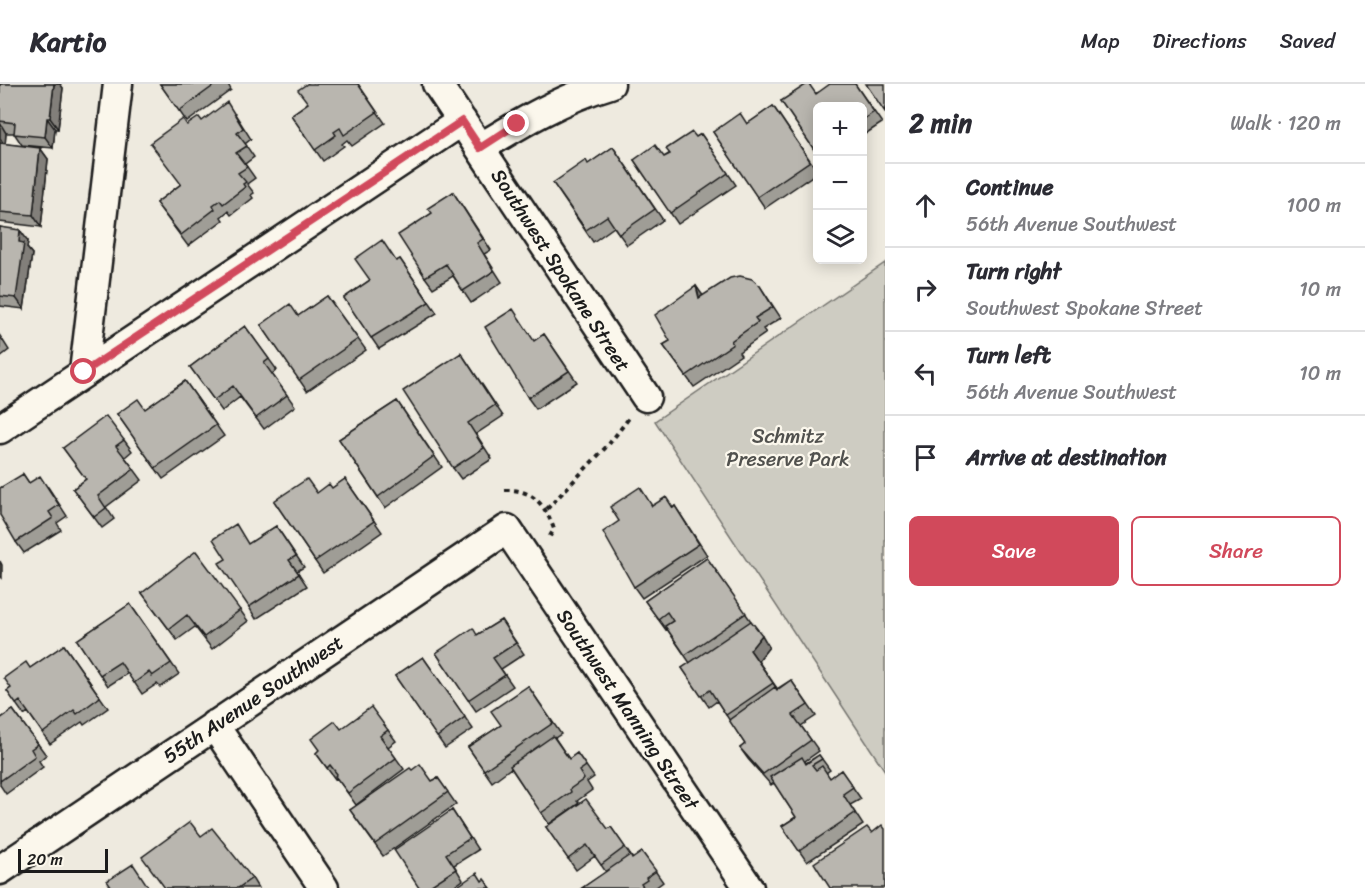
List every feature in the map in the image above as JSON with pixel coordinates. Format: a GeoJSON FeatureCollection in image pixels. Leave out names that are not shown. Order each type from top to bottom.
{"type":"FeatureCollection","features":[{"type":"Feature","properties":{"kind":"street"},"geometry":{"type":"LineString","coordinates":[[84,372],[118,84]]}},
{"type":"Feature","properties":{"kind":"street","name":"Southwest Spokane Street"},"geometry":{"type":"LineString","coordinates":[[437,84],[646,397]]}},
{"type":"Feature","properties":{"kind":"street"},"geometry":{"type":"LineString","coordinates":[[480,148],[517,124],[578,94],[610,84]]}},
{"type":"Feature","properties":{"kind":"street"},"geometry":{"type":"LineString","coordinates":[[0,429],[462,121]]}},
{"type":"Feature","properties":{"kind":"street","name":"55th Avenue Southwest"},"geometry":{"type":"LineString","coordinates":[[0,870],[214,724],[507,530]]}},
{"type":"Feature","properties":{"kind":"street","name":"Southwest Manning Street"},"geometry":{"type":"LineString","coordinates":[[507,530],[749,888]]}},
{"type":"Feature","properties":{"kind":"street"},"geometry":{"type":"LineString","coordinates":[[214,724],[324,888]]}},
{"type":"Feature","properties":{"kind":"path"},"geometry":{"type":"LineString","coordinates":[[547,508],[609,444]]}},
{"type":"Feature","properties":{"kind":"path"},"geometry":{"type":"LineString","coordinates":[[505,490],[519,489],[534,497],[547,508],[554,529],[544,542]]}},
{"type":"Feature","properties":{"kind":"green space","name":"Schmitz Preserve Park"},"geometry":{"type":"Polygon","coordinates":[[[885,263],[885,771],[655,421],[885,263]]]}},
{"type":"Feature","properties":{"kind":"building"},"geometry":{"type":"Polygon","coordinates":[[[0,84],[54,84],[45,137],[14,134],[15,123],[0,121],[0,84]]]}},
{"type":"Feature","properties":{"kind":"building"},"geometry":{"type":"Polygon","coordinates":[[[160,84],[216,84],[179,111],[160,84]]]}},
{"type":"Feature","properties":{"kind":"building"},"geometry":{"type":"Polygon","coordinates":[[[307,84],[358,84],[377,112],[344,135],[340,128],[334,132],[336,135],[315,150],[291,115],[308,103],[298,90],[307,84]]]}},
{"type":"Feature","properties":{"kind":"building"},"geometry":{"type":"Polygon","coordinates":[[[807,84],[816,94],[830,84],[855,84],[874,112],[867,117],[867,102],[813,102],[813,148],[781,101],[807,84]]]}},
{"type":"Feature","properties":{"kind":"building"},"geometry":{"type":"Polygon","coordinates":[[[866,84],[885,84],[885,112],[866,84]]]}},
{"type":"Feature","properties":{"kind":"building"},"geometry":{"type":"Polygon","coordinates":[[[227,102],[243,128],[237,133],[247,146],[236,153],[247,167],[238,173],[246,182],[243,184],[245,187],[223,204],[220,200],[213,205],[215,209],[181,235],[156,203],[181,184],[150,143],[183,119],[187,125],[199,117],[202,121],[227,102]]]}},
{"type":"Feature","properties":{"kind":"building"},"geometry":{"type":"Polygon","coordinates":[[[773,106],[810,161],[757,197],[713,132],[740,113],[747,124],[773,106]]]}},
{"type":"Feature","properties":{"kind":"building"},"geometry":{"type":"Polygon","coordinates":[[[692,132],[696,137],[701,134],[728,173],[670,213],[634,160],[655,145],[664,157],[670,154],[666,149],[692,132]]]}},
{"type":"Feature","properties":{"kind":"building"},"geometry":{"type":"Polygon","coordinates":[[[0,143],[40,148],[33,215],[0,212],[0,143]]]}},
{"type":"Feature","properties":{"kind":"building"},"geometry":{"type":"Polygon","coordinates":[[[613,147],[655,209],[619,234],[607,216],[586,230],[553,183],[586,160],[588,164],[613,147]]]}},
{"type":"Feature","properties":{"kind":"building"},"geometry":{"type":"Polygon","coordinates":[[[453,192],[483,239],[477,243],[494,271],[463,291],[446,264],[425,277],[398,235],[432,213],[428,208],[453,192]]]}},
{"type":"Feature","properties":{"kind":"building"},"geometry":{"type":"Polygon","coordinates":[[[0,227],[20,230],[19,242],[24,243],[16,298],[0,296],[0,227]]]}},
{"type":"Feature","properties":{"kind":"building"},"geometry":{"type":"Polygon","coordinates":[[[382,240],[396,261],[400,259],[429,302],[371,338],[344,298],[370,280],[355,259],[382,240]]]}},
{"type":"Feature","properties":{"kind":"building"},"geometry":{"type":"Polygon","coordinates":[[[740,276],[752,279],[760,286],[773,307],[755,318],[758,322],[731,341],[733,344],[686,376],[663,345],[670,341],[655,315],[696,286],[699,298],[730,278],[740,276]]]}},
{"type":"Feature","properties":{"kind":"building"},"geometry":{"type":"Polygon","coordinates":[[[327,296],[358,339],[299,380],[261,325],[290,304],[298,316],[327,296]]]}},
{"type":"Feature","properties":{"kind":"building"},"geometry":{"type":"Polygon","coordinates":[[[513,309],[534,341],[544,334],[569,371],[528,398],[485,327],[513,309]]]}},
{"type":"Feature","properties":{"kind":"building"},"geometry":{"type":"Polygon","coordinates":[[[245,326],[269,359],[264,363],[287,395],[256,418],[233,386],[214,400],[190,367],[245,326]]]}},
{"type":"Feature","properties":{"kind":"building"},"geometry":{"type":"Polygon","coordinates":[[[461,353],[495,405],[468,423],[484,448],[453,468],[403,391],[461,353]]]}},
{"type":"Feature","properties":{"kind":"building"},"geometry":{"type":"Polygon","coordinates":[[[185,381],[216,425],[155,468],[117,414],[138,399],[145,409],[185,381]]]}},
{"type":"Feature","properties":{"kind":"building"},"geometry":{"type":"Polygon","coordinates":[[[397,401],[434,456],[378,497],[339,439],[397,401]]]}},
{"type":"Feature","properties":{"kind":"building"},"geometry":{"type":"Polygon","coordinates":[[[106,416],[124,440],[116,446],[134,469],[98,496],[106,508],[94,517],[73,489],[86,479],[63,448],[106,416]]]}},
{"type":"Feature","properties":{"kind":"building"},"geometry":{"type":"Polygon","coordinates":[[[23,474],[29,483],[40,476],[59,505],[49,512],[53,518],[16,542],[0,515],[0,488],[23,474]]]}},
{"type":"Feature","properties":{"kind":"building"},"geometry":{"type":"Polygon","coordinates":[[[307,479],[317,493],[329,484],[332,488],[345,479],[374,521],[315,561],[274,501],[307,479]]]}},
{"type":"Feature","properties":{"kind":"building"},"geometry":{"type":"Polygon","coordinates":[[[640,487],[652,506],[666,497],[673,508],[675,506],[699,544],[634,587],[603,532],[619,521],[610,507],[640,487]]]}},
{"type":"Feature","properties":{"kind":"building"},"geometry":{"type":"Polygon","coordinates":[[[236,524],[248,544],[276,526],[296,556],[289,560],[299,574],[249,607],[219,563],[226,559],[213,539],[236,524]]]}},
{"type":"Feature","properties":{"kind":"building"},"geometry":{"type":"Polygon","coordinates":[[[196,551],[240,610],[204,637],[187,615],[169,629],[142,593],[196,551]]]}},
{"type":"Feature","properties":{"kind":"building"},"geometry":{"type":"Polygon","coordinates":[[[707,558],[746,613],[685,655],[665,626],[673,621],[667,612],[658,619],[645,601],[707,558]]]}},
{"type":"Feature","properties":{"kind":"building"},"geometry":{"type":"Polygon","coordinates":[[[130,604],[171,663],[152,676],[149,672],[134,683],[120,662],[100,675],[77,640],[130,604]]]}},
{"type":"Feature","properties":{"kind":"building"},"geometry":{"type":"Polygon","coordinates":[[[501,620],[516,643],[493,658],[505,675],[468,700],[436,653],[473,628],[477,635],[501,620]]]}},
{"type":"Feature","properties":{"kind":"building"},"geometry":{"type":"Polygon","coordinates":[[[751,621],[762,635],[750,650],[773,683],[726,715],[710,690],[701,696],[682,668],[751,621]]]}},
{"type":"Feature","properties":{"kind":"building"},"geometry":{"type":"Polygon","coordinates":[[[64,645],[100,697],[77,714],[74,710],[43,733],[20,701],[16,704],[7,691],[11,688],[4,678],[26,662],[30,668],[64,645]]]}},
{"type":"Feature","properties":{"kind":"building"},"geometry":{"type":"Polygon","coordinates":[[[423,657],[465,717],[437,737],[395,676],[423,657]]]}},
{"type":"Feature","properties":{"kind":"building"},"geometry":{"type":"Polygon","coordinates":[[[791,680],[808,705],[793,715],[811,740],[763,774],[740,748],[745,744],[729,720],[775,687],[777,690],[791,680]]]}},
{"type":"Feature","properties":{"kind":"building"},"geometry":{"type":"Polygon","coordinates":[[[528,686],[553,723],[484,770],[468,747],[501,725],[491,711],[528,686]]]}},
{"type":"Feature","properties":{"kind":"building"},"geometry":{"type":"Polygon","coordinates":[[[371,707],[388,730],[380,736],[396,758],[348,793],[330,765],[327,768],[316,753],[319,750],[311,739],[335,721],[341,729],[371,707]]]}},
{"type":"Feature","properties":{"kind":"building"},"geometry":{"type":"Polygon","coordinates":[[[13,710],[38,744],[31,749],[35,756],[0,781],[0,719],[13,710]]]}},
{"type":"Feature","properties":{"kind":"building"},"geometry":{"type":"Polygon","coordinates":[[[553,736],[569,759],[577,753],[586,766],[579,771],[584,779],[570,789],[571,792],[541,813],[510,766],[553,736]]]}},
{"type":"Feature","properties":{"kind":"building"},"geometry":{"type":"Polygon","coordinates":[[[819,755],[822,759],[812,765],[816,770],[822,766],[830,778],[841,770],[853,787],[843,794],[855,813],[799,851],[782,826],[796,817],[770,777],[802,757],[806,764],[819,755]]]}},
{"type":"Feature","properties":{"kind":"building"},"geometry":{"type":"Polygon","coordinates":[[[420,764],[432,781],[438,778],[448,792],[375,844],[350,810],[410,768],[412,770],[420,764]]]}},
{"type":"Feature","properties":{"kind":"building"},"geometry":{"type":"Polygon","coordinates":[[[586,799],[608,829],[611,827],[625,847],[601,865],[587,845],[568,859],[546,827],[586,799]]]}},
{"type":"Feature","properties":{"kind":"building"},"geometry":{"type":"Polygon","coordinates":[[[452,810],[470,838],[446,854],[456,869],[427,888],[419,888],[394,850],[452,810]]]}},
{"type":"Feature","properties":{"kind":"building"},"geometry":{"type":"Polygon","coordinates":[[[190,822],[201,836],[212,828],[252,878],[238,888],[165,888],[142,857],[190,822]]]}},
{"type":"Feature","properties":{"kind":"building"},"geometry":{"type":"Polygon","coordinates":[[[882,825],[885,829],[885,888],[830,888],[814,863],[867,827],[872,833],[882,825]]]}},
{"type":"Feature","properties":{"kind":"building"},"geometry":{"type":"Polygon","coordinates":[[[642,852],[656,871],[641,884],[644,888],[582,888],[630,855],[632,859],[642,852]]]}},
{"type":"Feature","properties":{"kind":"building"},"geometry":{"type":"Polygon","coordinates":[[[133,864],[149,888],[109,888],[111,887],[107,881],[133,864]]]}},
{"type":"Feature","properties":{"kind":"building"},"geometry":{"type":"Polygon","coordinates":[[[477,873],[482,881],[484,879],[491,888],[455,888],[477,873]]]}},
{"type":"Feature","properties":{"kind":"route"},"geometry":{"type":"LineString","coordinates":[[84,372],[462,121],[480,148],[517,124]]}}]}
